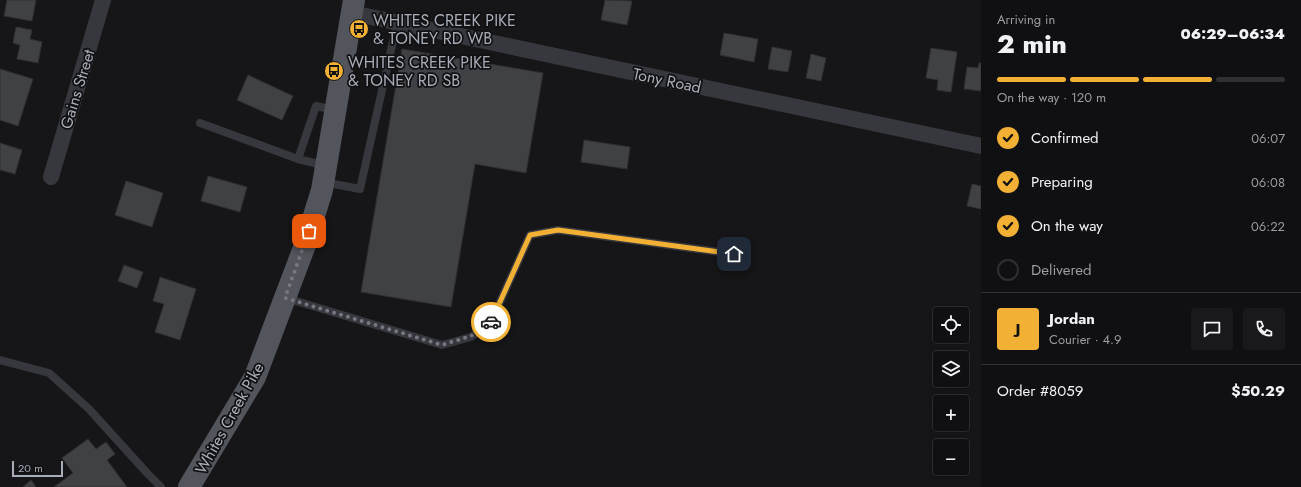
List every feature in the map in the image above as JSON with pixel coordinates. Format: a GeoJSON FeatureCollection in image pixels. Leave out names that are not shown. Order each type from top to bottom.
{"type":"FeatureCollection","features":[{"type":"Feature","properties":{"kind":"main road","name":"Whites Creek Pike"},"geometry":{"type":"LineString","coordinates":[[189,487],[255,377],[305,245],[322,190],[353,7]]}},
{"type":"Feature","properties":{"kind":"street","name":"Gains Street"},"geometry":{"type":"LineString","coordinates":[[51,177],[103,0]]}},
{"type":"Feature","properties":{"kind":"street","name":"Tony Road"},"geometry":{"type":"LineString","coordinates":[[353,7],[397,23],[981,146]]}},
{"type":"Feature","properties":{"kind":"lane"},"geometry":{"type":"LineString","coordinates":[[200,123],[298,159],[325,174],[360,189],[397,23]]}},
{"type":"Feature","properties":{"kind":"lane"},"geometry":{"type":"LineString","coordinates":[[298,159],[316,106],[336,110]]}},
{"type":"Feature","properties":{"kind":"lane"},"geometry":{"type":"LineString","coordinates":[[285,298],[442,345],[471,336],[491,322],[530,235],[558,230],[734,254]]}},
{"type":"Feature","properties":{"kind":"lane"},"geometry":{"type":"LineString","coordinates":[[0,360],[49,373],[89,409],[161,487]]}},
{"type":"Feature","properties":{"kind":"building"},"geometry":{"type":"Polygon","coordinates":[[[7,0],[36,0],[32,21],[4,16],[7,0]]]}},
{"type":"Feature","properties":{"kind":"building"},"geometry":{"type":"Polygon","coordinates":[[[605,0],[632,1],[627,25],[601,20],[605,0]]]}},
{"type":"Feature","properties":{"kind":"building"},"geometry":{"type":"Polygon","coordinates":[[[16,27],[32,30],[30,39],[42,42],[38,63],[17,59],[20,45],[13,43],[16,27]]]}},
{"type":"Feature","properties":{"kind":"building"},"geometry":{"type":"Polygon","coordinates":[[[724,33],[758,39],[754,62],[720,55],[724,33]]]}},
{"type":"Feature","properties":{"kind":"building"},"geometry":{"type":"Polygon","coordinates":[[[772,47],[792,51],[788,72],[768,69],[772,47]]]}},
{"type":"Feature","properties":{"kind":"building"},"geometry":{"type":"Polygon","coordinates":[[[931,48],[957,52],[951,92],[937,90],[938,80],[926,78],[931,48]]]}},
{"type":"Feature","properties":{"kind":"building"},"geometry":{"type":"Polygon","coordinates":[[[402,49],[543,73],[526,173],[475,164],[451,307],[361,292],[402,49]]]}},
{"type":"Feature","properties":{"kind":"building"},"geometry":{"type":"Polygon","coordinates":[[[811,54],[826,58],[821,81],[806,78],[811,54]]]}},
{"type":"Feature","properties":{"kind":"building"},"geometry":{"type":"Polygon","coordinates":[[[979,63],[981,63],[981,91],[964,89],[967,67],[978,68],[979,63]]]}},
{"type":"Feature","properties":{"kind":"building"},"geometry":{"type":"Polygon","coordinates":[[[0,69],[33,79],[18,126],[0,120],[0,69]]]}},
{"type":"Feature","properties":{"kind":"building"},"geometry":{"type":"Polygon","coordinates":[[[248,75],[293,96],[282,120],[237,100],[248,75]]]}},
{"type":"Feature","properties":{"kind":"building"},"geometry":{"type":"Polygon","coordinates":[[[584,140],[630,147],[627,169],[581,162],[584,140]]]}},
{"type":"Feature","properties":{"kind":"building"},"geometry":{"type":"Polygon","coordinates":[[[0,143],[22,150],[15,174],[0,170],[0,143]]]}},
{"type":"Feature","properties":{"kind":"building"},"geometry":{"type":"Polygon","coordinates":[[[208,176],[247,187],[240,212],[201,201],[208,176]]]}},
{"type":"Feature","properties":{"kind":"building"},"geometry":{"type":"Polygon","coordinates":[[[126,181],[163,193],[152,227],[115,215],[126,181]]]}},
{"type":"Feature","properties":{"kind":"building"},"geometry":{"type":"Polygon","coordinates":[[[972,184],[981,186],[981,209],[967,206],[972,184]]]}},
{"type":"Feature","properties":{"kind":"building"},"geometry":{"type":"Polygon","coordinates":[[[124,265],[143,272],[137,288],[118,281],[124,265]]]}},
{"type":"Feature","properties":{"kind":"building"},"geometry":{"type":"Polygon","coordinates":[[[160,277],[196,289],[180,340],[155,332],[164,304],[153,301],[160,277]]]}},
{"type":"Feature","properties":{"kind":"building"},"geometry":{"type":"Polygon","coordinates":[[[88,439],[96,449],[106,442],[115,454],[107,460],[127,487],[54,487],[73,473],[62,458],[88,439]]]}},
{"type":"Feature","properties":{"kind":"building"},"geometry":{"type":"Polygon","coordinates":[[[31,480],[36,487],[23,487],[31,480]]]}},
{"type":"Feature","properties":{"kind":"way so far"},"geometry":{"type":"LineString","coordinates":[[309,231],[285,298],[442,345],[471,336],[491,322]]}},
{"type":"Feature","properties":{"kind":"place","name":"WHITES CREEK PIKE & TONEY RD WB"},"geometry":{"type":"Point","coordinates":[359,29]}},
{"type":"Feature","properties":{"kind":"place","name":"WHITES CREEK PIKE & TONEY RD SB"},"geometry":{"type":"Point","coordinates":[334,71]}},
{"type":"Feature","properties":{"kind":"route"},"geometry":{"type":"LineString","coordinates":[[491,322],[530,235],[558,230],[734,254]]}}]}
